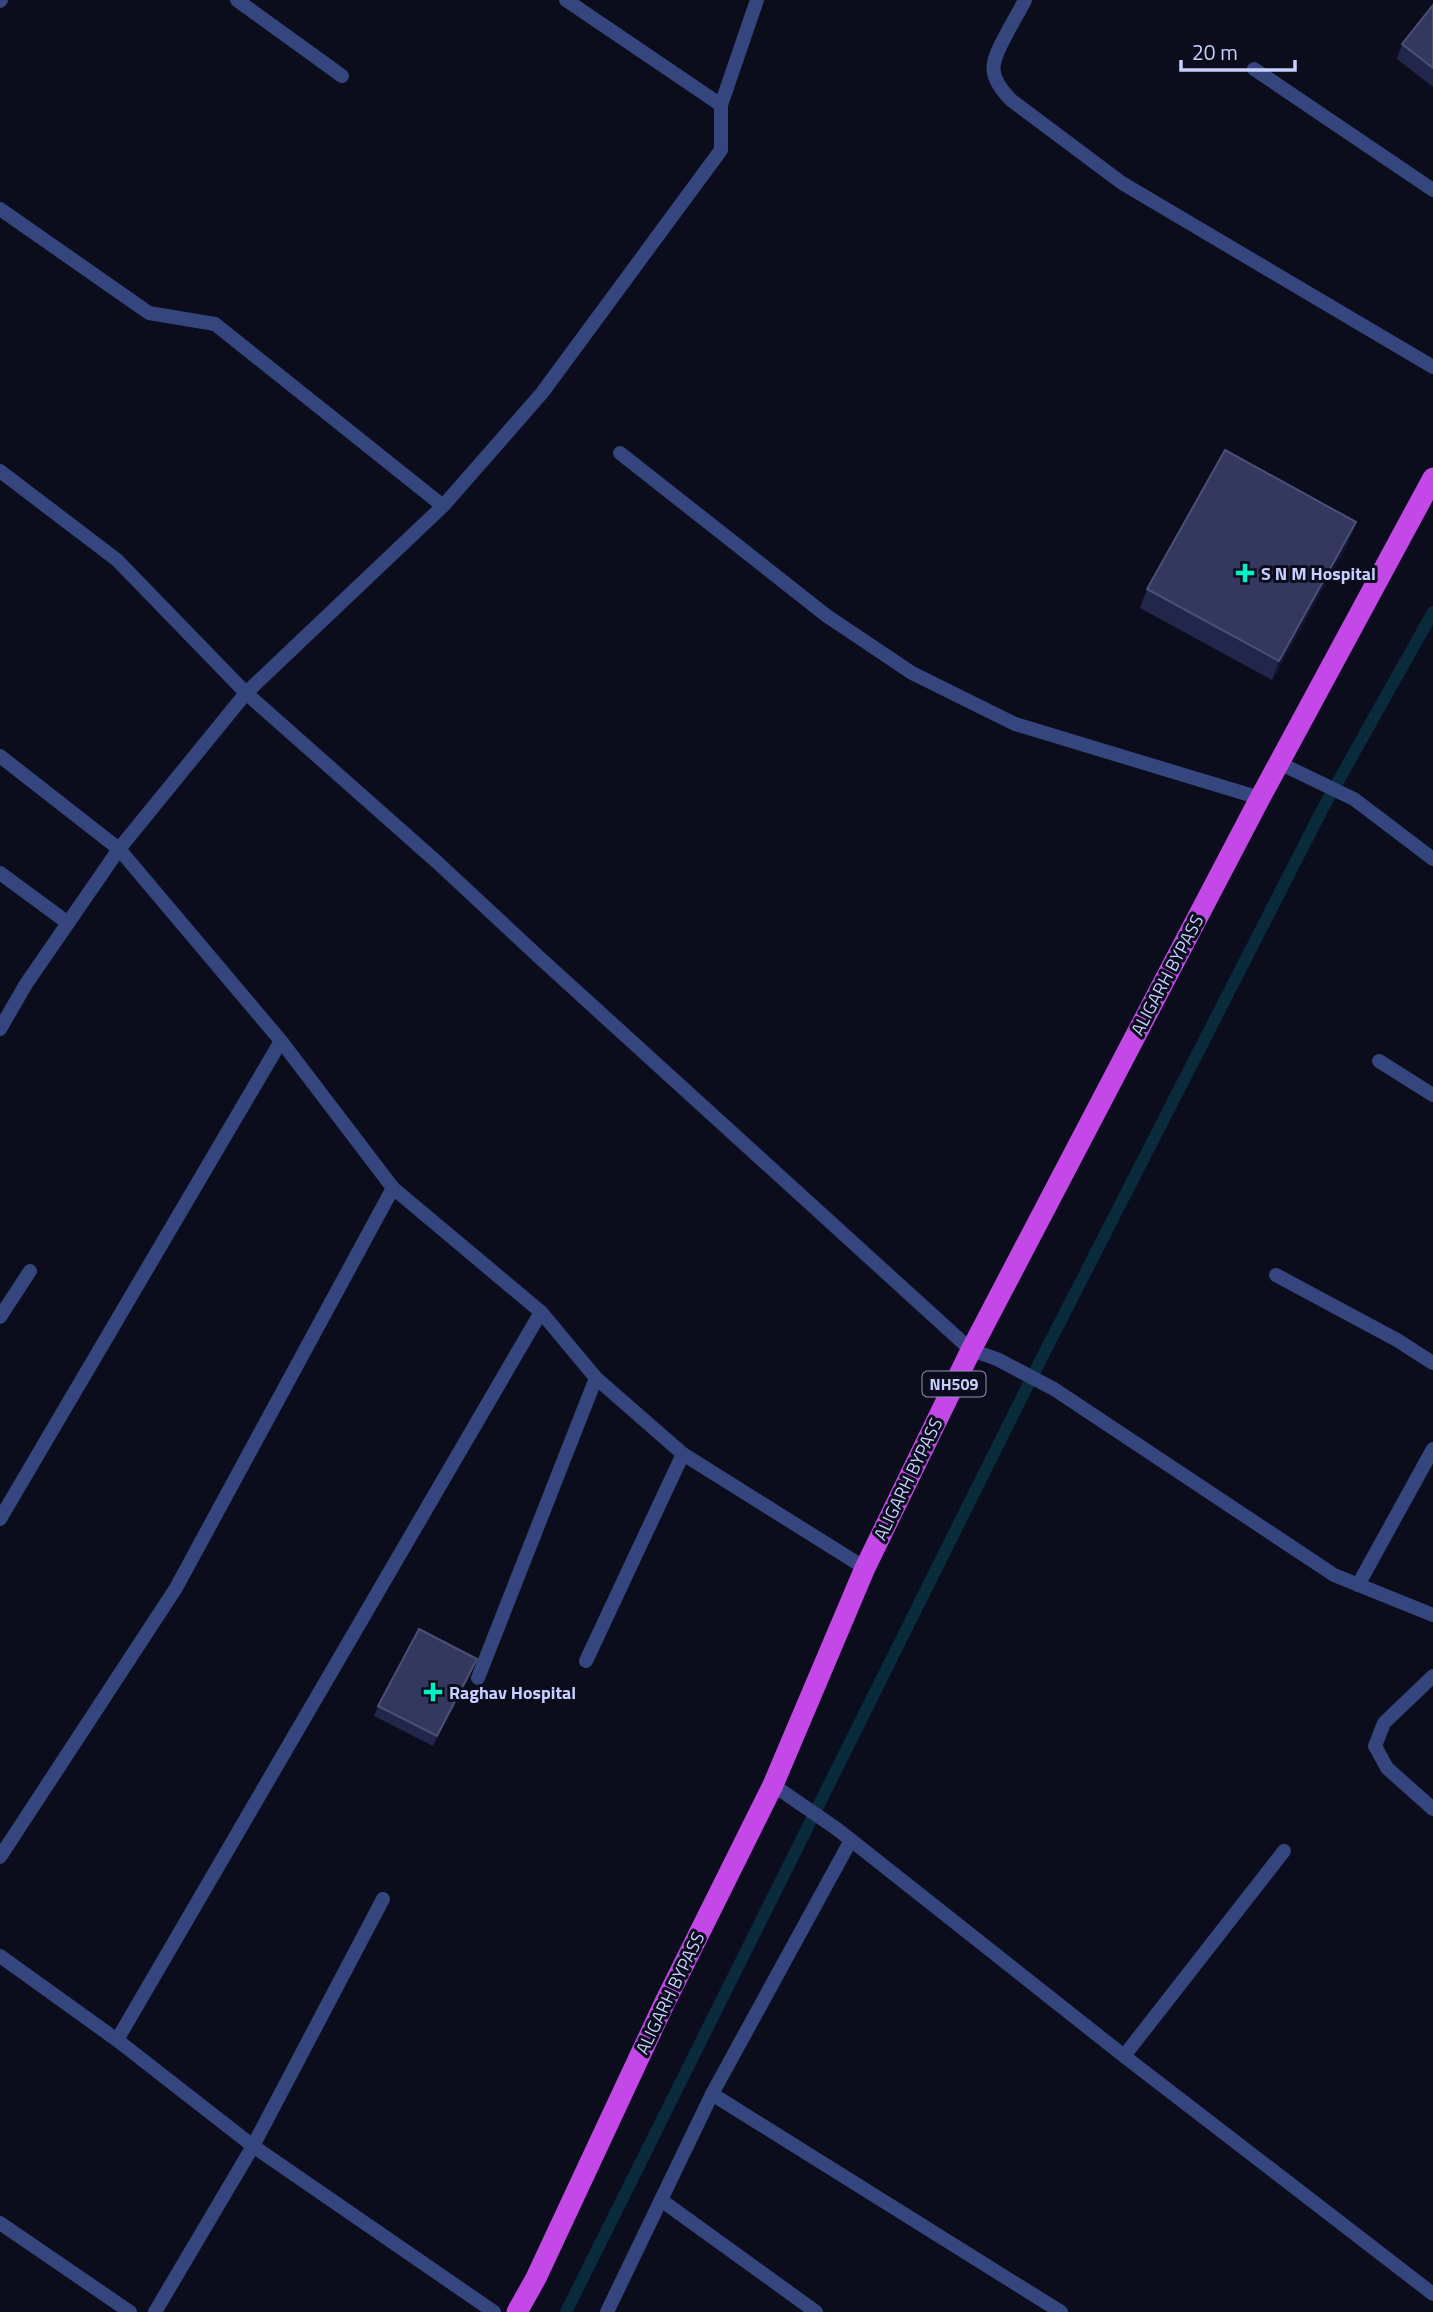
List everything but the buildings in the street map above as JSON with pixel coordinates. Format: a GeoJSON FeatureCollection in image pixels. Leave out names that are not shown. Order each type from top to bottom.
{"type":"FeatureCollection","features":[{"type":"Feature","properties":{"kind":"highway","name":"ALIGARH BYPASS"},"geometry":{"type":"LineString","coordinates":[[517,2312],[536,2278],[665,2002],[773,1784],[865,1568],[971,1350],[1260,798],[1433,478]]}},
{"type":"Feature","properties":{"kind":"street"},"geometry":{"type":"LineString","coordinates":[[237,0],[342,76]]}},
{"type":"Feature","properties":{"kind":"street"},"geometry":{"type":"LineString","coordinates":[[566,0],[720,105]]}},
{"type":"Feature","properties":{"kind":"street"},"geometry":{"type":"LineString","coordinates":[[0,1029],[26,985],[119,849],[246,693],[443,506],[542,393],[721,150],[720,105],[757,0]]}},
{"type":"Feature","properties":{"kind":"street"},"geometry":{"type":"LineString","coordinates":[[1026,0],[993,57],[993,74],[998,87],[1011,100],[1122,183],[1433,367]]}},
{"type":"Feature","properties":{"kind":"street"},"geometry":{"type":"LineString","coordinates":[[1254,69],[1433,190]]}},
{"type":"Feature","properties":{"kind":"street"},"geometry":{"type":"LineString","coordinates":[[0,209],[149,313],[215,324],[443,506]]}},
{"type":"Feature","properties":{"kind":"street"},"geometry":{"type":"LineString","coordinates":[[620,453],[827,617],[912,673],[1015,724],[1260,798]]}},
{"type":"Feature","properties":{"kind":"street"},"geometry":{"type":"LineString","coordinates":[[0,471],[117,560],[246,693],[438,863],[971,1350],[997,1359],[1054,1389],[1334,1575],[1433,1615]]}},
{"type":"Feature","properties":{"kind":"street"},"geometry":{"type":"LineString","coordinates":[[0,756],[119,849],[281,1041],[393,1188],[541,1312],[596,1378],[683,1454],[865,1568]]}},
{"type":"Feature","properties":{"kind":"street"},"geometry":{"type":"LineString","coordinates":[[1279,763],[1354,799],[1433,859]]}},
{"type":"Feature","properties":{"kind":"street"},"geometry":{"type":"LineString","coordinates":[[0,873],[68,923]]}},
{"type":"Feature","properties":{"kind":"street"},"geometry":{"type":"LineString","coordinates":[[0,1519],[281,1041]]}},
{"type":"Feature","properties":{"kind":"street"},"geometry":{"type":"LineString","coordinates":[[1379,1061],[1433,1095]]}},
{"type":"Feature","properties":{"kind":"street"},"geometry":{"type":"LineString","coordinates":[[0,1857],[176,1588],[393,1188]]}},
{"type":"Feature","properties":{"kind":"street"},"geometry":{"type":"LineString","coordinates":[[0,1317],[30,1271]]}},
{"type":"Feature","properties":{"kind":"street"},"geometry":{"type":"LineString","coordinates":[[1276,1275],[1397,1340],[1433,1363]]}},
{"type":"Feature","properties":{"kind":"street"},"geometry":{"type":"LineString","coordinates":[[117,2040],[541,1312]]}},
{"type":"Feature","properties":{"kind":"street"},"geometry":{"type":"LineString","coordinates":[[478,1678],[596,1378]]}},
{"type":"Feature","properties":{"kind":"street"},"geometry":{"type":"LineString","coordinates":[[1358,1585],[1433,1449]]}},
{"type":"Feature","properties":{"kind":"street"},"geometry":{"type":"LineString","coordinates":[[586,1661],[683,1454]]}},
{"type":"Feature","properties":{"kind":"street"},"geometry":{"type":"LineString","coordinates":[[1433,1676],[1384,1723],[1376,1746],[1387,1768],[1433,1809]]}},
{"type":"Feature","properties":{"kind":"street"},"geometry":{"type":"LineString","coordinates":[[773,1784],[837,1829],[1124,2056],[1433,2294]]}},
{"type":"Feature","properties":{"kind":"street"},"geometry":{"type":"LineString","coordinates":[[607,2312],[712,2094],[851,1840]]}},
{"type":"Feature","properties":{"kind":"street"},"geometry":{"type":"LineString","coordinates":[[1124,2056],[1284,1852]]}},
{"type":"Feature","properties":{"kind":"street"},"geometry":{"type":"LineString","coordinates":[[155,2312],[253,2146],[383,1899]]}},
{"type":"Feature","properties":{"kind":"street"},"geometry":{"type":"LineString","coordinates":[[0,1956],[117,2040],[253,2146],[494,2312]]}},
{"type":"Feature","properties":{"kind":"street"},"geometry":{"type":"LineString","coordinates":[[712,2094],[1061,2312]]}},
{"type":"Feature","properties":{"kind":"street"},"geometry":{"type":"LineString","coordinates":[[661,2200],[816,2312]]}},
{"type":"Feature","properties":{"kind":"street"},"geometry":{"type":"LineString","coordinates":[[0,2223],[130,2312]]}},
{"type":"Feature","properties":{"kind":"waterway"},"geometry":{"type":"LineString","coordinates":[[566,2312],[1033,1375],[1322,810],[1433,612]]}},
{"type":"Feature","properties":{"kind":"place","name":"S N M Hospital"},"geometry":{"type":"Point","coordinates":[1245,573]}},
{"type":"Feature","properties":{"kind":"place","name":"Raghav Hospital"},"geometry":{"type":"Point","coordinates":[433,1692]}}]}
